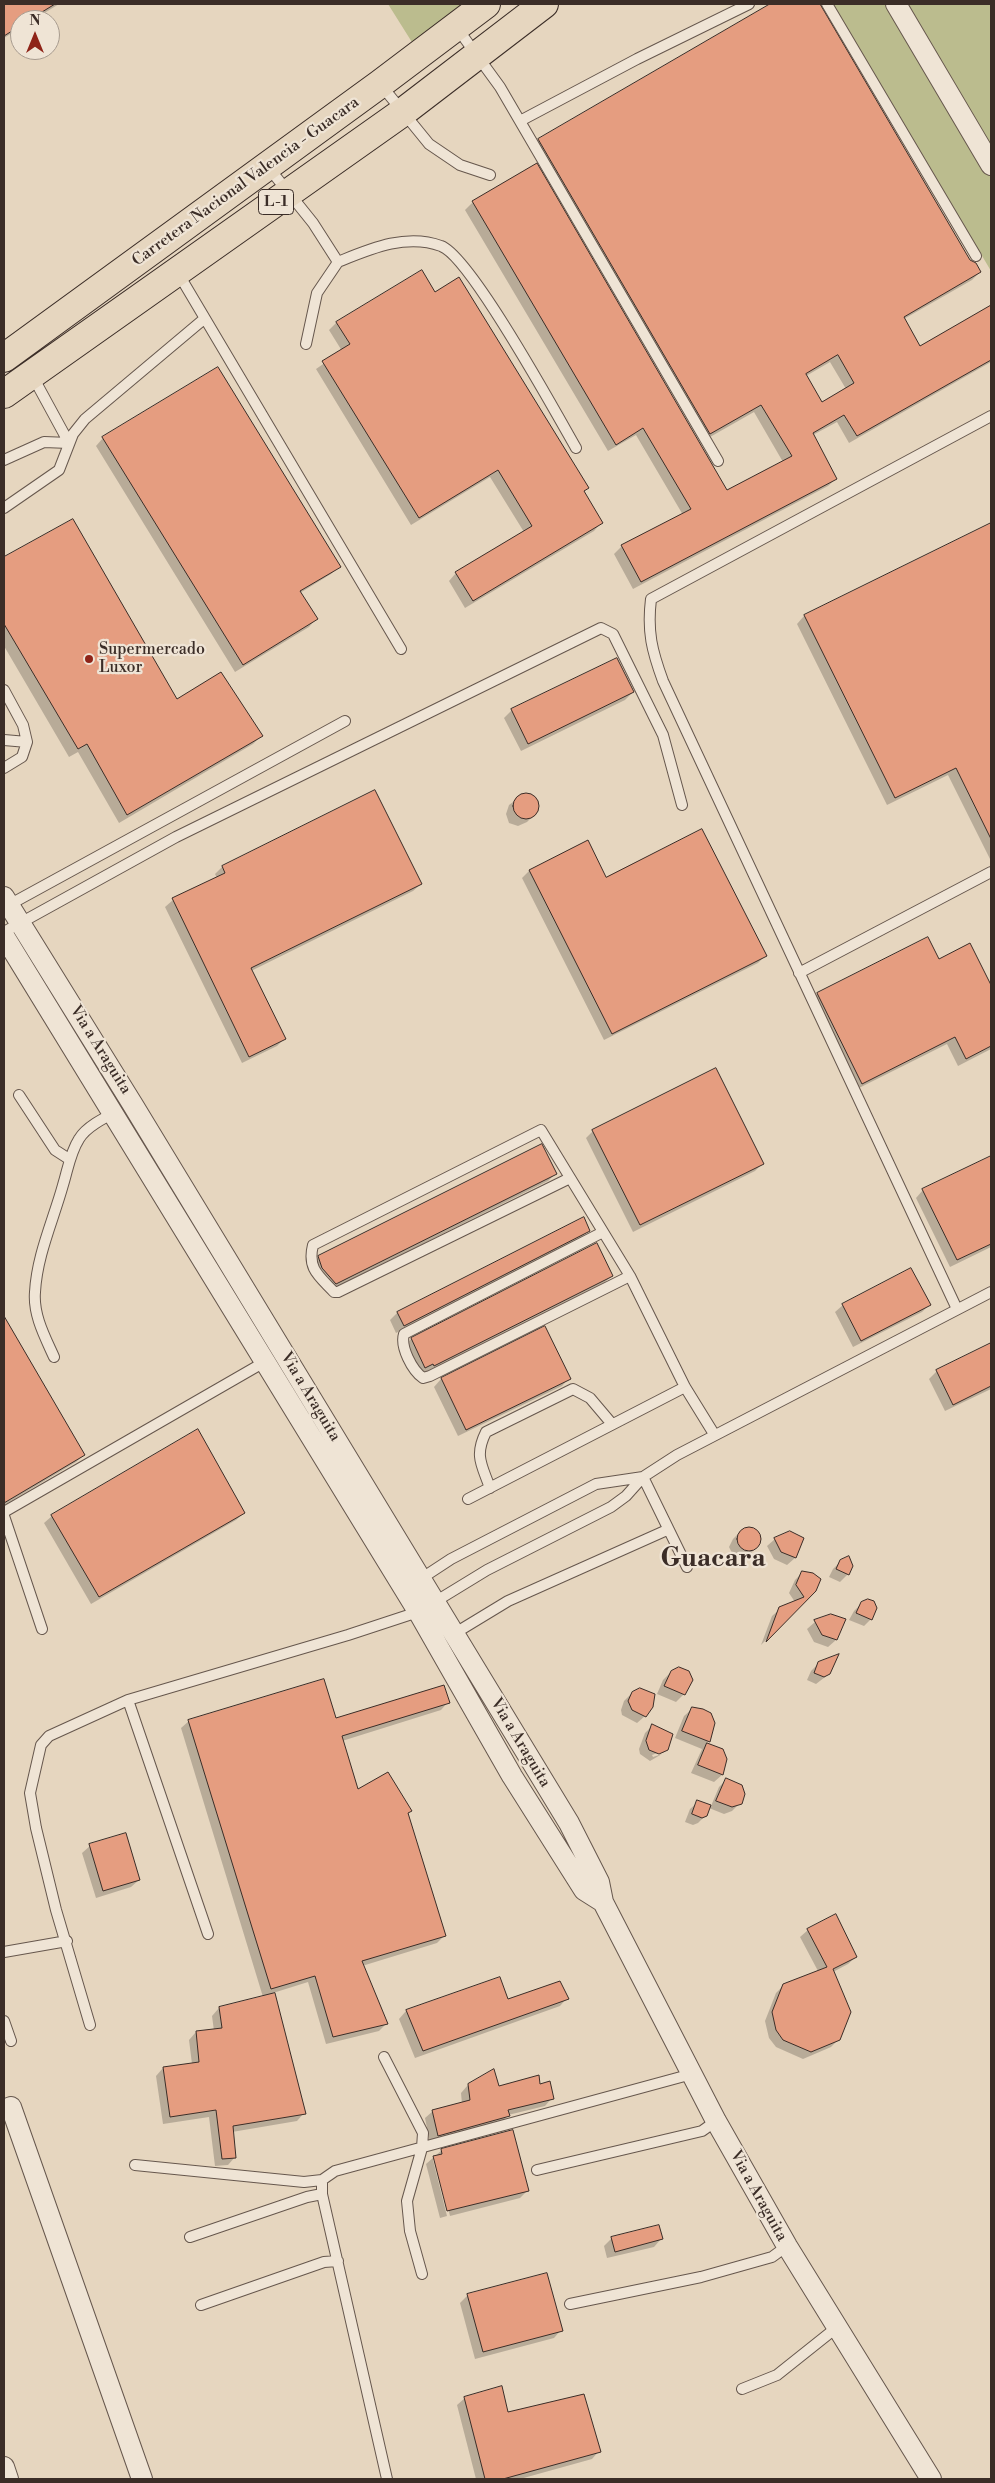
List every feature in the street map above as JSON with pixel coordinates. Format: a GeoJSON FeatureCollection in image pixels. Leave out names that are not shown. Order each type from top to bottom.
{"type":"FeatureCollection","features":[{"type":"Feature","properties":{"kind":"main road","name":"Carretera Nacional Valencia - Guacara"},"geometry":{"type":"LineString","coordinates":[[4,358],[267,167],[486,4]]}},
{"type":"Feature","properties":{"kind":"main road","name":"Carretera Nacional Valencia - Guacara"},"geometry":{"type":"LineString","coordinates":[[4,394],[176,270],[403,112],[544,4]]}},
{"type":"Feature","properties":{"kind":"street"},"geometry":{"type":"LineString","coordinates":[[896,4],[991,166]]}},
{"type":"Feature","properties":{"kind":"street","name":"Via a Araguita"},"geometry":{"type":"LineString","coordinates":[[5,903],[12,927],[133,1105],[404,1590],[427,1608],[454,1634],[569,1823],[599,1882],[603,1902],[716,2121],[787,2246],[927,2478]]}},
{"type":"Feature","properties":{"kind":"street","name":"Via a Araguita"},"geometry":{"type":"LineString","coordinates":[[4,936],[114,1113],[420,1579],[437,1646],[512,1776],[584,1890],[603,1902]]}},
{"type":"Feature","properties":{"kind":"street"},"geometry":{"type":"LineString","coordinates":[[4,2110],[12,2107],[142,2479]]}},
{"type":"Feature","properties":{"kind":"street"},"geometry":{"type":"LineString","coordinates":[[4,2467],[8,2479]]}},
{"type":"Feature","properties":{"kind":"lane"},"geometry":{"type":"LineString","coordinates":[[520,121],[637,59],[748,4]]}},
{"type":"Feature","properties":{"kind":"lane"},"geometry":{"type":"LineString","coordinates":[[827,4],[976,256]]}},
{"type":"Feature","properties":{"kind":"lane"},"geometry":{"type":"LineString","coordinates":[[456,27],[500,87],[718,461]]}},
{"type":"Feature","properties":{"kind":"lane"},"geometry":{"type":"LineString","coordinates":[[380,84],[430,144],[460,165],[490,175]]}},
{"type":"Feature","properties":{"kind":"lane"},"geometry":{"type":"LineString","coordinates":[[267,167],[313,223],[338,262]]}},
{"type":"Feature","properties":{"kind":"lane"},"geometry":{"type":"LineString","coordinates":[[306,344],[317,293],[338,262],[376,247],[417,240],[443,246],[472,276],[576,448]]}},
{"type":"Feature","properties":{"kind":"lane"},"geometry":{"type":"LineString","coordinates":[[176,270],[204,320],[402,649]]}},
{"type":"Feature","properties":{"kind":"lane"},"geometry":{"type":"LineString","coordinates":[[4,508],[59,470],[73,434],[85,419],[204,320]]}},
{"type":"Feature","properties":{"kind":"lane"},"geometry":{"type":"LineString","coordinates":[[32,374],[69,443]]}},
{"type":"Feature","properties":{"kind":"lane"},"geometry":{"type":"LineString","coordinates":[[957,1309],[663,682],[651,647],[649,614],[651,599],[991,416]]}},
{"type":"Feature","properties":{"kind":"lane"},"geometry":{"type":"LineString","coordinates":[[4,460],[44,442],[69,443]]}},
{"type":"Feature","properties":{"kind":"lane"},"geometry":{"type":"LineString","coordinates":[[12,927],[176,837],[601,628],[613,634],[663,735],[682,805]]}},
{"type":"Feature","properties":{"kind":"lane"},"geometry":{"type":"LineString","coordinates":[[4,690],[23,725],[27,742],[22,757],[4,768]]}},
{"type":"Feature","properties":{"kind":"lane"},"geometry":{"type":"LineString","coordinates":[[5,903],[345,721]]}},
{"type":"Feature","properties":{"kind":"lane"},"geometry":{"type":"LineString","coordinates":[[4,740],[27,742]]}},
{"type":"Feature","properties":{"kind":"lane"},"geometry":{"type":"LineString","coordinates":[[799,974],[991,872]]}},
{"type":"Feature","properties":{"kind":"lane"},"geometry":{"type":"LineString","coordinates":[[19,1096],[55,1150],[69,1159]]}},
{"type":"Feature","properties":{"kind":"lane"},"geometry":{"type":"LineString","coordinates":[[54,1357],[37,1316],[35,1293],[43,1248],[69,1159],[80,1137],[114,1113],[133,1105]]}},
{"type":"Feature","properties":{"kind":"lane"},"geometry":{"type":"LineString","coordinates":[[570,1178],[338,1292],[334,1292],[316,1273],[310,1258],[314,1246],[541,1130],[630,1276],[686,1387],[714,1434]]}},
{"type":"Feature","properties":{"kind":"lane"},"geometry":{"type":"LineString","coordinates":[[603,1232],[404,1334],[402,1340],[405,1351],[418,1374],[423,1378],[430,1376],[630,1276]]}},
{"type":"Feature","properties":{"kind":"lane"},"geometry":{"type":"LineString","coordinates":[[90,2024],[67,1941],[56,1910],[36,1828],[30,1793],[34,1769],[41,1746],[49,1736],[128,1700],[427,1608],[487,1570],[611,1507],[626,1496],[643,1478],[714,1434],[991,1292]]}},
{"type":"Feature","properties":{"kind":"lane"},"geometry":{"type":"LineString","coordinates":[[4,1512],[273,1356]]}},
{"type":"Feature","properties":{"kind":"lane"},"geometry":{"type":"LineString","coordinates":[[468,1499],[686,1387]]}},
{"type":"Feature","properties":{"kind":"lane"},"geometry":{"type":"LineString","coordinates":[[490,1488],[480,1462],[478,1446],[486,1432],[574,1389],[590,1398],[612,1424]]}},
{"type":"Feature","properties":{"kind":"lane"},"geometry":{"type":"LineString","coordinates":[[404,1590],[476,1545],[596,1484],[643,1478]]}},
{"type":"Feature","properties":{"kind":"lane"},"geometry":{"type":"LineString","coordinates":[[643,1478],[667,1530],[687,1567]]}},
{"type":"Feature","properties":{"kind":"lane"},"geometry":{"type":"LineString","coordinates":[[4,1516],[42,1629]]}},
{"type":"Feature","properties":{"kind":"lane"},"geometry":{"type":"LineString","coordinates":[[437,1646],[508,1601],[667,1530]]}},
{"type":"Feature","properties":{"kind":"lane"},"geometry":{"type":"LineString","coordinates":[[128,1700],[208,1934]]}},
{"type":"Feature","properties":{"kind":"lane"},"geometry":{"type":"LineString","coordinates":[[4,1952],[67,1941]]}},
{"type":"Feature","properties":{"kind":"lane"},"geometry":{"type":"LineString","coordinates":[[4,2021],[11,2041]]}},
{"type":"Feature","properties":{"kind":"lane"},"geometry":{"type":"LineString","coordinates":[[384,2057],[423,2133],[422,2148],[407,2201],[410,2231],[422,2274]]}},
{"type":"Feature","properties":{"kind":"lane"},"geometry":{"type":"LineString","coordinates":[[135,2165],[304,2182],[322,2180],[335,2171],[692,2074]]}},
{"type":"Feature","properties":{"kind":"lane"},"geometry":{"type":"LineString","coordinates":[[537,2170],[702,2131],[716,2121]]}},
{"type":"Feature","properties":{"kind":"lane"},"geometry":{"type":"LineString","coordinates":[[322,2180],[322,2194],[387,2479]]}},
{"type":"Feature","properties":{"kind":"lane"},"geometry":{"type":"LineString","coordinates":[[190,2238],[307,2197],[322,2194]]}},
{"type":"Feature","properties":{"kind":"lane"},"geometry":{"type":"LineString","coordinates":[[570,2304],[701,2277],[772,2258],[787,2246]]}},
{"type":"Feature","properties":{"kind":"lane"},"geometry":{"type":"LineString","coordinates":[[202,2305],[324,2262],[338,2260]]}},
{"type":"Feature","properties":{"kind":"lane"},"geometry":{"type":"LineString","coordinates":[[742,2389],[776,2374],[836,2328]]}},
{"type":"Feature","properties":{"kind":"green space"},"geometry":{"type":"Polygon","coordinates":[[[388,4],[472,4],[415,47],[388,4]]]}},
{"type":"Feature","properties":{"kind":"green space"},"geometry":{"type":"Polygon","coordinates":[[[833,4],[991,4],[991,271],[833,4]]]}},
{"type":"Feature","properties":{"kind":"building"},"geometry":{"type":"Polygon","coordinates":[[[4,4],[55,4],[45,10],[10,10],[10,32],[4,36],[4,4]]]}},
{"type":"Feature","properties":{"kind":"building"},"geometry":{"type":"Polygon","coordinates":[[[770,4],[820,4],[970,260],[976,263],[981,272],[904,317],[920,346],[991,305],[991,360],[857,436],[844,415],[813,433],[837,479],[641,582],[621,545],[691,509],[643,428],[616,445],[472,201],[537,163],[727,490],[792,456],[761,405],[710,434],[538,139],[770,4]],[[838,355],[806,374],[822,402],[854,383],[838,355]]]}},
{"type":"Feature","properties":{"kind":"building"},"geometry":{"type":"Polygon","coordinates":[[[422,270],[435,292],[459,277],[589,488],[584,491],[603,523],[473,601],[455,572],[532,526],[498,470],[419,518],[322,361],[350,344],[336,322],[422,270]]]}},
{"type":"Feature","properties":{"kind":"building"},"geometry":{"type":"Polygon","coordinates":[[[218,367],[341,567],[300,591],[318,619],[243,665],[102,437],[218,367]]]}},
{"type":"Feature","properties":{"kind":"building","name":"Supermercado Luxor"},"geometry":{"type":"Polygon","coordinates":[[[73,519],[177,699],[221,672],[263,736],[127,815],[87,744],[78,749],[4,624],[4,557],[73,519]]]}},
{"type":"Feature","properties":{"kind":"building"},"geometry":{"type":"Polygon","coordinates":[[[991,523],[991,839],[956,768],[895,798],[804,615],[991,523]]]}},
{"type":"Feature","properties":{"kind":"building"},"geometry":{"type":"Polygon","coordinates":[[[617,658],[634,692],[528,744],[511,709],[617,658]]]}},
{"type":"Feature","properties":{"kind":"building"},"geometry":{"type":"Polygon","coordinates":[[[375,790],[422,884],[251,968],[286,1039],[249,1057],[172,898],[225,873],[222,866],[375,790]]]}},
{"type":"Feature","properties":{"kind":"building"},"geometry":{"type":"Polygon","coordinates":[[[526,793],[535,797],[539,806],[535,815],[526,819],[517,815],[513,806],[517,797],[526,793]]]}},
{"type":"Feature","properties":{"kind":"building"},"geometry":{"type":"Polygon","coordinates":[[[702,829],[767,956],[612,1034],[529,870],[588,840],[606,877],[702,829]]]}},
{"type":"Feature","properties":{"kind":"building"},"geometry":{"type":"Polygon","coordinates":[[[928,937],[939,959],[970,943],[991,985],[991,1046],[966,1059],[955,1037],[862,1084],[817,993],[928,937]]]}},
{"type":"Feature","properties":{"kind":"building"},"geometry":{"type":"Polygon","coordinates":[[[716,1068],[764,1164],[640,1225],[592,1130],[716,1068]]]}},
{"type":"Feature","properties":{"kind":"building"},"geometry":{"type":"Polygon","coordinates":[[[542,1144],[557,1174],[336,1284],[322,1268],[318,1256],[542,1144]]]}},
{"type":"Feature","properties":{"kind":"building"},"geometry":{"type":"Polygon","coordinates":[[[991,1156],[991,1244],[957,1260],[922,1189],[991,1156]]]}},
{"type":"Feature","properties":{"kind":"building"},"geometry":{"type":"Polygon","coordinates":[[[584,1217],[590,1231],[404,1326],[397,1312],[584,1217]]]}},
{"type":"Feature","properties":{"kind":"building"},"geometry":{"type":"Polygon","coordinates":[[[597,1243],[613,1276],[434,1366],[433,1364],[425,1368],[411,1338],[597,1243]]]}},
{"type":"Feature","properties":{"kind":"building"},"geometry":{"type":"Polygon","coordinates":[[[911,1268],[931,1305],[861,1341],[842,1304],[911,1268]]]}},
{"type":"Feature","properties":{"kind":"building"},"geometry":{"type":"Polygon","coordinates":[[[4,1316],[85,1455],[4,1503],[4,1316]]]}},
{"type":"Feature","properties":{"kind":"building"},"geometry":{"type":"Polygon","coordinates":[[[545,1326],[571,1379],[466,1430],[441,1378],[545,1326]]]}},
{"type":"Feature","properties":{"kind":"building"},"geometry":{"type":"Polygon","coordinates":[[[991,1343],[991,1386],[953,1405],[936,1370],[991,1343]]]}},
{"type":"Feature","properties":{"kind":"building"},"geometry":{"type":"Polygon","coordinates":[[[198,1429],[245,1513],[99,1597],[51,1515],[198,1429]]]}},
{"type":"Feature","properties":{"kind":"building"},"geometry":{"type":"Polygon","coordinates":[[[749,1527],[758,1530],[761,1539],[758,1548],[749,1551],[740,1548],[737,1539],[740,1530],[749,1527]]]}},
{"type":"Feature","properties":{"kind":"building"},"geometry":{"type":"Polygon","coordinates":[[[790,1531],[804,1538],[796,1558],[781,1552],[774,1538],[790,1531]]]}},
{"type":"Feature","properties":{"kind":"building"},"geometry":{"type":"Polygon","coordinates":[[[849,1556],[853,1566],[849,1575],[836,1569],[840,1560],[849,1556]]]}},
{"type":"Feature","properties":{"kind":"building"},"geometry":{"type":"Polygon","coordinates":[[[802,1571],[813,1573],[821,1579],[816,1591],[766,1642],[779,1607],[804,1597],[796,1585],[802,1571]]]}},
{"type":"Feature","properties":{"kind":"building"},"geometry":{"type":"Polygon","coordinates":[[[868,1599],[874,1601],[877,1608],[872,1620],[856,1613],[861,1602],[868,1599]]]}},
{"type":"Feature","properties":{"kind":"building"},"geometry":{"type":"Polygon","coordinates":[[[831,1614],[846,1619],[837,1640],[822,1635],[814,1620],[831,1614]]]}},
{"type":"Feature","properties":{"kind":"building"},"geometry":{"type":"Polygon","coordinates":[[[839,1654],[830,1674],[824,1677],[814,1673],[818,1662],[839,1654]]]}},
{"type":"Feature","properties":{"kind":"building"},"geometry":{"type":"Polygon","coordinates":[[[679,1667],[689,1671],[693,1680],[685,1695],[664,1686],[671,1671],[679,1667]]]}},
{"type":"Feature","properties":{"kind":"building"},"geometry":{"type":"Polygon","coordinates":[[[324,1679],[336,1718],[444,1685],[450,1703],[342,1736],[358,1789],[388,1772],[412,1811],[408,1813],[446,1936],[362,1961],[388,2024],[333,2037],[315,1976],[271,1989],[188,1720],[324,1679]]]}},
{"type":"Feature","properties":{"kind":"building"},"geometry":{"type":"Polygon","coordinates":[[[640,1688],[655,1694],[653,1707],[646,1717],[632,1710],[628,1701],[632,1692],[640,1688]]]}},
{"type":"Feature","properties":{"kind":"building"},"geometry":{"type":"Polygon","coordinates":[[[692,1707],[711,1713],[715,1723],[710,1742],[682,1731],[692,1707]]]}},
{"type":"Feature","properties":{"kind":"building"},"geometry":{"type":"Polygon","coordinates":[[[652,1724],[673,1734],[668,1750],[659,1754],[649,1750],[646,1741],[652,1724]]]}},
{"type":"Feature","properties":{"kind":"building"},"geometry":{"type":"Polygon","coordinates":[[[707,1743],[723,1749],[727,1759],[723,1775],[698,1765],[707,1743]]]}},
{"type":"Feature","properties":{"kind":"building"},"geometry":{"type":"Polygon","coordinates":[[[726,1778],[742,1785],[745,1794],[742,1804],[732,1807],[716,1801],[726,1778]]]}},
{"type":"Feature","properties":{"kind":"building"},"geometry":{"type":"Polygon","coordinates":[[[697,1800],[711,1805],[707,1816],[702,1818],[692,1814],[697,1800]]]}},
{"type":"Feature","properties":{"kind":"building"},"geometry":{"type":"Polygon","coordinates":[[[126,1833],[140,1880],[103,1891],[89,1844],[126,1833]]]}},
{"type":"Feature","properties":{"kind":"building"},"geometry":{"type":"Polygon","coordinates":[[[836,1914],[857,1957],[833,1969],[851,2012],[840,2040],[811,2052],[783,2040],[776,2030],[772,2012],[783,1984],[827,1967],[807,1929],[836,1914]]]}},
{"type":"Feature","properties":{"kind":"building"},"geometry":{"type":"Polygon","coordinates":[[[500,1977],[508,1999],[560,1981],[569,1999],[423,2051],[406,2010],[500,1977]]]}},
{"type":"Feature","properties":{"kind":"building"},"geometry":{"type":"Polygon","coordinates":[[[275,1993],[306,2114],[233,2126],[236,2158],[222,2159],[216,2110],[170,2117],[163,2067],[199,2062],[196,2031],[222,2028],[219,2007],[275,1993]]]}},
{"type":"Feature","properties":{"kind":"building"},"geometry":{"type":"Polygon","coordinates":[[[494,2069],[499,2086],[539,2075],[540,2084],[550,2081],[554,2099],[508,2110],[510,2116],[438,2136],[432,2110],[470,2100],[468,2084],[494,2069]]]}},
{"type":"Feature","properties":{"kind":"building"},"geometry":{"type":"Polygon","coordinates":[[[513,2130],[529,2191],[447,2211],[433,2156],[442,2154],[441,2149],[513,2130]]]}},
{"type":"Feature","properties":{"kind":"building"},"geometry":{"type":"Polygon","coordinates":[[[659,2225],[663,2239],[615,2252],[611,2237],[659,2225]]]}},
{"type":"Feature","properties":{"kind":"building"},"geometry":{"type":"Polygon","coordinates":[[[547,2273],[563,2331],[483,2352],[467,2294],[547,2273]]]}},
{"type":"Feature","properties":{"kind":"building"},"geometry":{"type":"Polygon","coordinates":[[[502,2386],[508,2412],[584,2394],[601,2452],[503,2479],[485,2479],[464,2397],[502,2386]]]}},
{"type":"Feature","properties":{"kind":"place","name":"Supermercado Luxor"},"geometry":{"type":"Point","coordinates":[89,659]}},
{"type":"Feature","properties":{"kind":"district","name":"Guacara"},"geometry":{"type":"Point","coordinates":[713,1560]}}]}
